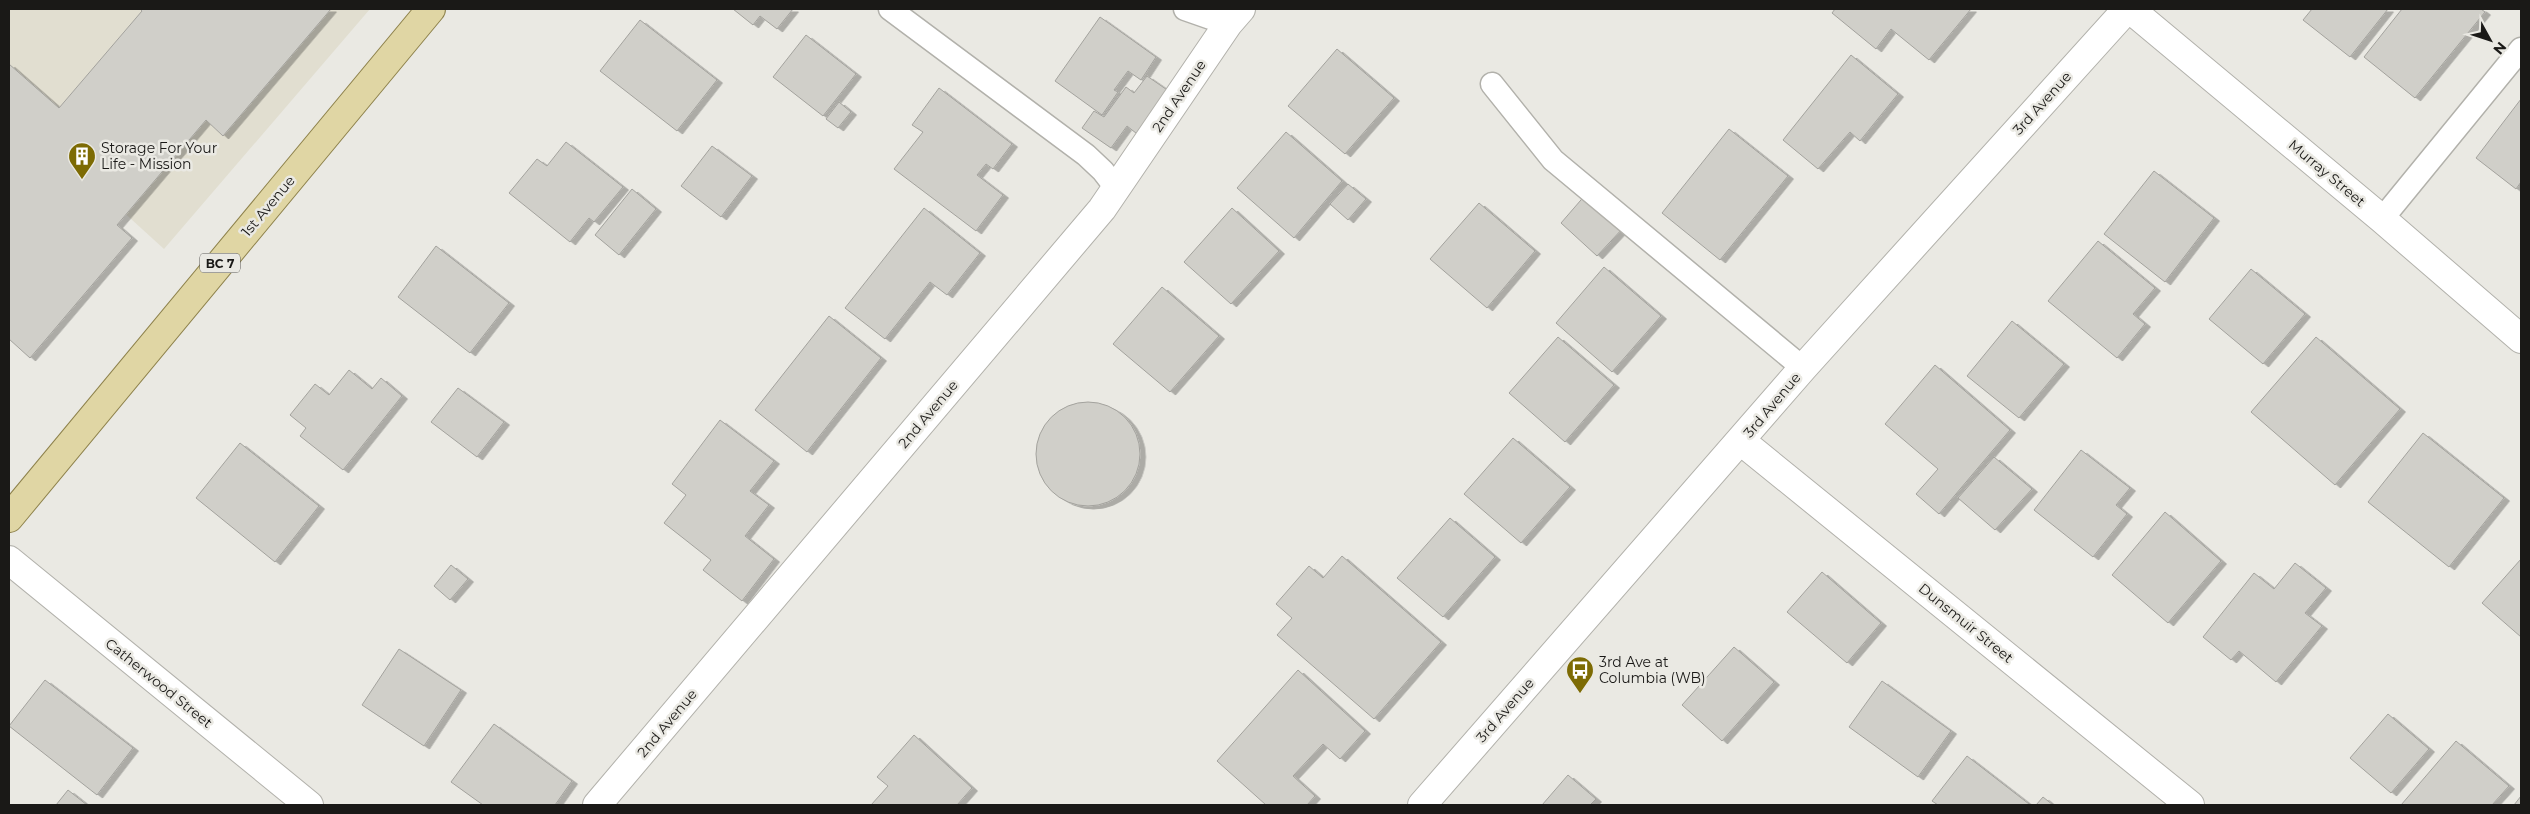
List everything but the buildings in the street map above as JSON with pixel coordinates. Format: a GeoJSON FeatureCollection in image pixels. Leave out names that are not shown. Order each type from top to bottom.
{"type":"FeatureCollection","features":[{"type":"Feature","properties":{"kind":"main road","name":"1st Avenue"},"geometry":{"type":"LineString","coordinates":[[9,518],[431,9]]}},
{"type":"Feature","properties":{"kind":"street","name":"Murray Street"},"geometry":{"type":"LineString","coordinates":[[2129,9],[2382,219],[2521,339]]}},
{"type":"Feature","properties":{"kind":"street","name":"3rd Avenue"},"geometry":{"type":"LineString","coordinates":[[1422,805],[1803,368],[2129,9]]}},
{"type":"Feature","properties":{"kind":"street","name":"2nd Avenue"},"geometry":{"type":"LineString","coordinates":[[597,805],[1109,199],[1234,17]]}},
{"type":"Feature","properties":{"kind":"street","name":"Dunsmuir Street"},"geometry":{"type":"LineString","coordinates":[[1741,440],[2190,805]]}},
{"type":"Feature","properties":{"kind":"street","name":"Catherwood Street"},"geometry":{"type":"LineString","coordinates":[[9,560],[309,805]]}},
{"type":"Feature","properties":{"kind":"lane"},"geometry":{"type":"LineString","coordinates":[[890,9],[1086,155],[1103,171],[1109,199]]}},
{"type":"Feature","properties":{"kind":"lane"},"geometry":{"type":"LineString","coordinates":[[1185,9],[1234,17]]}},
{"type":"Feature","properties":{"kind":"lane"},"geometry":{"type":"LineString","coordinates":[[2382,219],[2521,49]]}},
{"type":"Feature","properties":{"kind":"lane"},"geometry":{"type":"LineString","coordinates":[[1492,84],[1553,160],[1803,368]]}},
{"type":"Feature","properties":{"kind":"shaded area","name":"Storage For Your Life - Mission"},"geometry":{"type":"Polygon","coordinates":[[[9,9],[370,9],[164,249],[9,108],[9,9]]]}},
{"type":"Feature","properties":{"kind":"place","name":"Storage For Your Life - Mission"},"geometry":{"type":"Point","coordinates":[82,180]}},
{"type":"Feature","properties":{"kind":"place","name":"3rd Ave at Columbia (WB)"},"geometry":{"type":"Point","coordinates":[1580,694]}}]}
